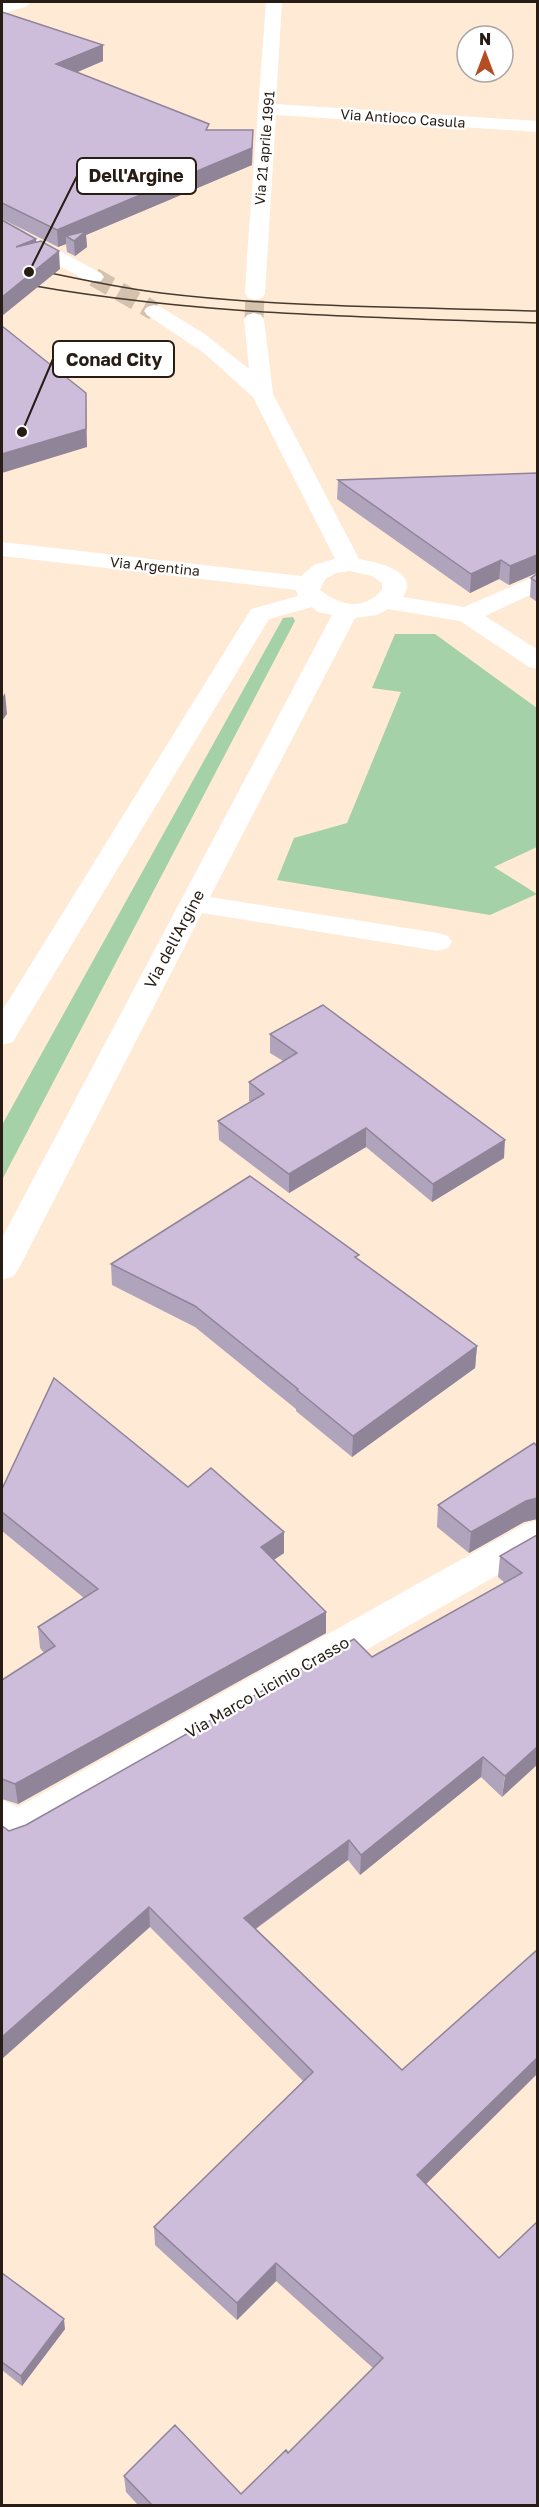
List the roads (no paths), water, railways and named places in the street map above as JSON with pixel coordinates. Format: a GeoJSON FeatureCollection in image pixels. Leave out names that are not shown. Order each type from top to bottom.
{"type":"FeatureCollection","features":[{"type":"Feature","properties":{"kind":"street"},"geometry":{"type":"LineString","coordinates":[[2,9],[22,2]]}},
{"type":"Feature","properties":{"kind":"street","name":"Via 21 aprile 1991"},"geometry":{"type":"LineString","coordinates":[[255,294],[258,210],[269,109],[274,2]]}},
{"type":"Feature","properties":{"kind":"street","name":"Via Antioco Casula"},"geometry":{"type":"LineString","coordinates":[[269,109],[537,127]]}},
{"type":"Feature","properties":{"kind":"street"},"geometry":{"type":"LineString","coordinates":[[2,226],[94,277]]}},
{"type":"Feature","properties":{"kind":"street"},"geometry":{"type":"LineString","coordinates":[[154,311],[234,364],[262,394],[350,564]]}},
{"type":"Feature","properties":{"kind":"street"},"geometry":{"type":"LineString","coordinates":[[254,319],[262,394]]}},
{"type":"Feature","properties":{"kind":"street","name":"Via Argentina"},"geometry":{"type":"LineString","coordinates":[[2,549],[311,591],[332,608],[346,610]]}},
{"type":"Feature","properties":{"kind":"street"},"geometry":{"type":"LineString","coordinates":[[2,1035],[260,614],[311,591],[313,576],[322,570],[350,564],[368,566],[391,576],[396,584],[396,592],[388,602]]}},
{"type":"Feature","properties":{"kind":"street"},"geometry":{"type":"LineString","coordinates":[[467,615],[537,582]]}},
{"type":"Feature","properties":{"kind":"street"},"geometry":{"type":"LineString","coordinates":[[346,610],[362,610],[388,602],[467,615],[537,662]]}},
{"type":"Feature","properties":{"kind":"street","name":"Via dell'Argine"},"geometry":{"type":"LineString","coordinates":[[2,1268],[346,610]]}},
{"type":"Feature","properties":{"kind":"street"},"geometry":{"type":"LineString","coordinates":[[192,903],[438,942]]}},
{"type":"Feature","properties":{"kind":"street","name":"Via Marco Licinio Crasso"},"geometry":{"type":"LineString","coordinates":[[2,1817],[13,1831],[537,1534]]}},
{"type":"Feature","properties":{"kind":"tunnel"},"geometry":{"type":"LineString","coordinates":[[94,277],[154,311]]}},
{"type":"Feature","properties":{"kind":"tunnel"},"geometry":{"type":"LineString","coordinates":[[254,319],[255,294]]}},
{"type":"Feature","properties":{"kind":"tram line"},"geometry":{"type":"LineString","coordinates":[[36,270],[130,289],[255,302],[538,311]]}},
{"type":"Feature","properties":{"kind":"tram line"},"geometry":{"type":"LineString","coordinates":[[2,280],[69,292],[203,307],[336,316],[538,323]]}},
{"type":"Feature","properties":{"kind":"place","name":"Dell'Argine"},"geometry":{"type":"Point","coordinates":[29,272]}},
{"type":"Feature","properties":{"kind":"place","name":"Conad City"},"geometry":{"type":"Point","coordinates":[22,432]}}]}
